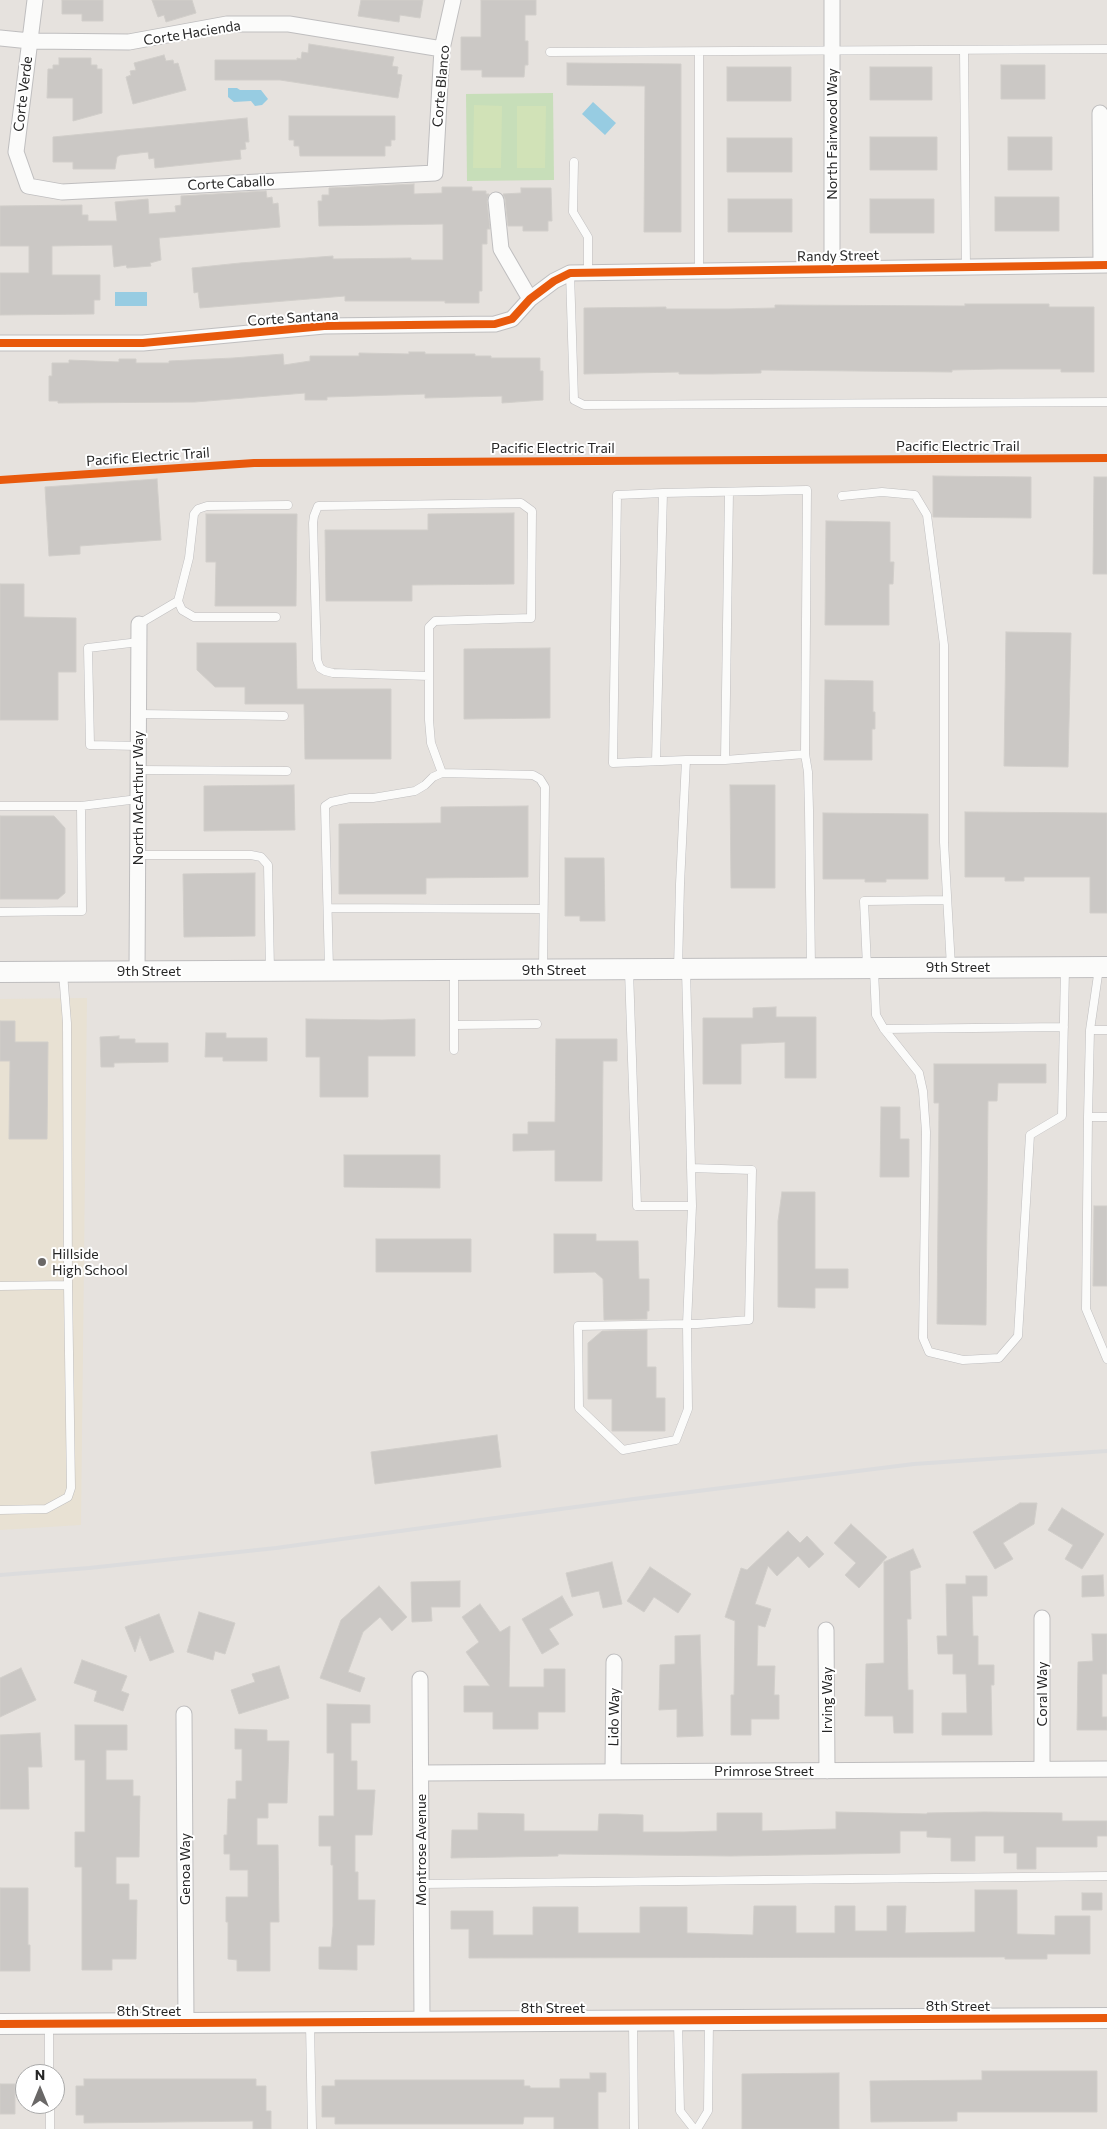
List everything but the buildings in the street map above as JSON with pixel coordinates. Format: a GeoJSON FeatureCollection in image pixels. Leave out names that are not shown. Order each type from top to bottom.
{"type":"FeatureCollection","features":[{"type":"Feature","properties":{"kind":"street","name":"Corte Verde"},"geometry":{"type":"LineString","coordinates":[[28,186],[16,152],[35,0]]}},
{"type":"Feature","properties":{"kind":"street","name":"Corte Blanco"},"geometry":{"type":"LineString","coordinates":[[435,173],[442,49],[453,0]]}},
{"type":"Feature","properties":{"kind":"street","name":"North Fairwood Way"},"geometry":{"type":"LineString","coordinates":[[832,0],[832,269]]}},
{"type":"Feature","properties":{"kind":"street","name":"Corte Hacienda"},"geometry":{"type":"LineString","coordinates":[[0,38],[30,42],[129,42],[227,24],[288,24],[442,49]]}},
{"type":"Feature","properties":{"kind":"street"},"geometry":{"type":"LineString","coordinates":[[1100,113],[1104,265]]}},
{"type":"Feature","properties":{"kind":"street","name":"Corte Caballo"},"geometry":{"type":"LineString","coordinates":[[28,186],[62,192],[435,173]]}},
{"type":"Feature","properties":{"kind":"street"},"geometry":{"type":"LineString","coordinates":[[496,200],[501,249],[530,298]]}},
{"type":"Feature","properties":{"kind":"street","name":"Randy Street"},"geometry":{"type":"LineString","coordinates":[[570,273],[1104,265]]}},
{"type":"Feature","properties":{"kind":"street","name":"Corte Santana"},"geometry":{"type":"LineString","coordinates":[[0,343],[143,343],[324,326],[478,326],[495,324],[512,319],[530,298],[554,281],[570,273]]}},
{"type":"Feature","properties":{"kind":"street","name":"North McArthur Way"},"geometry":{"type":"LineString","coordinates":[[137,971],[139,624]]}},
{"type":"Feature","properties":{"kind":"street","name":"9th Street"},"geometry":{"type":"LineString","coordinates":[[0,972],[1103,967]]}},
{"type":"Feature","properties":{"kind":"street","name":"Coral Way"},"geometry":{"type":"LineString","coordinates":[[1042,1618],[1042,1769]]}},
{"type":"Feature","properties":{"kind":"street","name":"Irving Way"},"geometry":{"type":"LineString","coordinates":[[826,1630],[827,1771]]}},
{"type":"Feature","properties":{"kind":"street","name":"Lido Way"},"geometry":{"type":"LineString","coordinates":[[613,1772],[614,1662]]}},
{"type":"Feature","properties":{"kind":"street","name":"Montrose Avenue"},"geometry":{"type":"LineString","coordinates":[[420,1679],[422,2021]]}},
{"type":"Feature","properties":{"kind":"street","name":"Genoa Way"},"geometry":{"type":"LineString","coordinates":[[184,1714],[186,2024]]}},
{"type":"Feature","properties":{"kind":"street","name":"Primrose Street"},"geometry":{"type":"LineString","coordinates":[[421,1773],[1107,1769]]}},
{"type":"Feature","properties":{"kind":"street","name":"8th Street"},"geometry":{"type":"LineString","coordinates":[[0,2024],[1107,2018]]}},
{"type":"Feature","properties":{"kind":"lane"},"geometry":{"type":"LineString","coordinates":[[550,52],[1107,49]]}},
{"type":"Feature","properties":{"kind":"lane"},"geometry":{"type":"LineString","coordinates":[[964,50],[966,268]]}},
{"type":"Feature","properties":{"kind":"lane"},"geometry":{"type":"LineString","coordinates":[[699,52],[699,270]]}},
{"type":"Feature","properties":{"kind":"lane"},"geometry":{"type":"LineString","coordinates":[[574,162],[574,212],[588,237],[588,272]]}},
{"type":"Feature","properties":{"kind":"lane"},"geometry":{"type":"LineString","coordinates":[[570,273],[574,400],[584,406],[1107,402]]}},
{"type":"Feature","properties":{"kind":"lane"},"geometry":{"type":"LineString","coordinates":[[805,754],[725,760],[613,763],[617,495],[807,490],[805,754],[810,810],[811,968]]}},
{"type":"Feature","properties":{"kind":"lane"},"geometry":{"type":"LineString","coordinates":[[725,760],[729,492]]}},
{"type":"Feature","properties":{"kind":"lane"},"geometry":{"type":"LineString","coordinates":[[842,496],[882,492],[915,495],[927,515],[944,645],[944,842],[946,900],[952,967]]}},
{"type":"Feature","properties":{"kind":"lane"},"geometry":{"type":"LineString","coordinates":[[656,761],[663,493]]}},
{"type":"Feature","properties":{"kind":"lane"},"geometry":{"type":"LineString","coordinates":[[429,676],[333,673],[320,668],[317,660],[313,523],[318,506],[521,503],[532,511],[530,618],[435,621],[429,626],[429,676],[429,720],[432,743],[442,774]]}},
{"type":"Feature","properties":{"kind":"lane"},"geometry":{"type":"LineString","coordinates":[[276,617],[194,617],[182,610],[178,601],[189,558],[194,514],[198,509],[207,506],[288,505]]}},
{"type":"Feature","properties":{"kind":"lane"},"geometry":{"type":"LineString","coordinates":[[139,624],[178,601]]}},
{"type":"Feature","properties":{"kind":"lane"},"geometry":{"type":"LineString","coordinates":[[138,746],[90,745],[88,648],[139,642]]}},
{"type":"Feature","properties":{"kind":"lane"},"geometry":{"type":"LineString","coordinates":[[139,714],[284,716]]}},
{"type":"Feature","properties":{"kind":"lane"},"geometry":{"type":"LineString","coordinates":[[686,760],[680,884],[692,1206],[687,1324],[688,1409],[676,1440],[623,1450],[579,1408],[578,1326],[687,1324],[749,1320],[752,1170],[691,1168]]}},
{"type":"Feature","properties":{"kind":"lane"},"geometry":{"type":"LineString","coordinates":[[138,770],[287,771]]}},
{"type":"Feature","properties":{"kind":"lane"},"geometry":{"type":"LineString","coordinates":[[330,970],[325,806],[338,800],[373,798],[415,791],[433,777],[442,774],[534,775],[540,779],[545,787],[543,970]]}},
{"type":"Feature","properties":{"kind":"lane"},"geometry":{"type":"LineString","coordinates":[[0,806],[81,806],[138,799]]}},
{"type":"Feature","properties":{"kind":"lane"},"geometry":{"type":"LineString","coordinates":[[0,912],[82,911],[81,806]]}},
{"type":"Feature","properties":{"kind":"lane"},"geometry":{"type":"LineString","coordinates":[[138,856],[251,855],[261,857],[268,865],[270,971]]}},
{"type":"Feature","properties":{"kind":"lane"},"geometry":{"type":"LineString","coordinates":[[946,900],[864,901],[876,1015],[884,1029],[919,1073],[923,1091],[926,1132],[923,1338],[929,1352],[963,1360],[999,1358],[1018,1336],[1030,1135],[1062,1116],[1064,967]]}},
{"type":"Feature","properties":{"kind":"lane"},"geometry":{"type":"LineString","coordinates":[[328,908],[543,909]]}},
{"type":"Feature","properties":{"kind":"lane"},"geometry":{"type":"LineString","coordinates":[[1103,967],[1090,1030],[1086,1309],[1107,1359]]}},
{"type":"Feature","properties":{"kind":"lane"},"geometry":{"type":"LineString","coordinates":[[629,969],[637,1206],[692,1206]]}},
{"type":"Feature","properties":{"kind":"lane"},"geometry":{"type":"LineString","coordinates":[[454,970],[454,1050]]}},
{"type":"Feature","properties":{"kind":"lane"},"geometry":{"type":"LineString","coordinates":[[0,1510],[46,1509],[68,1497],[71,1488],[67,1023],[63,972]]}},
{"type":"Feature","properties":{"kind":"lane"},"geometry":{"type":"LineString","coordinates":[[454,1025],[537,1024]]}},
{"type":"Feature","properties":{"kind":"lane"},"geometry":{"type":"LineString","coordinates":[[884,1029],[1064,1027]]}},
{"type":"Feature","properties":{"kind":"lane"},"geometry":{"type":"LineString","coordinates":[[1090,1030],[1107,1030]]}},
{"type":"Feature","properties":{"kind":"lane"},"geometry":{"type":"LineString","coordinates":[[1088,1116],[1107,1116]]}},
{"type":"Feature","properties":{"kind":"lane"},"geometry":{"type":"LineString","coordinates":[[0,1286],[68,1285]]}},
{"type":"Feature","properties":{"kind":"lane"},"geometry":{"type":"LineString","coordinates":[[422,1884],[1107,1876]]}},
{"type":"Feature","properties":{"kind":"lane"},"geometry":{"type":"LineString","coordinates":[[632,2020],[634,2129]]}},
{"type":"Feature","properties":{"kind":"lane"},"geometry":{"type":"LineString","coordinates":[[678,2020],[680,2111],[696,2129],[708,2111],[709,2020]]}},
{"type":"Feature","properties":{"kind":"lane"},"geometry":{"type":"LineString","coordinates":[[310,2022],[312,2129]]}},
{"type":"Feature","properties":{"kind":"lane"},"geometry":{"type":"LineString","coordinates":[[49,2024],[50,2064]]}},
{"type":"Feature","properties":{"kind":"lane"},"geometry":{"type":"LineString","coordinates":[[50,2114],[50,2129]]}},
{"type":"Feature","properties":{"kind":"shaded area","name":"Hillside High School"},"geometry":{"type":"Polygon","coordinates":[[[87,998],[81,1525],[0,1530],[0,999],[87,998]]]}},
{"type":"Feature","properties":{"kind":"green space"},"geometry":{"type":"Polygon","coordinates":[[[553,93],[554,180],[467,181],[466,94],[553,93]]]}},
{"type":"Feature","properties":{"kind":"green space"},"geometry":{"type":"Polygon","coordinates":[[[474,105],[502,106],[501,168],[473,168],[474,105]]]}},
{"type":"Feature","properties":{"kind":"green space"},"geometry":{"type":"Polygon","coordinates":[[[517,106],[546,106],[545,168],[517,168],[517,106]]]}},
{"type":"Feature","properties":{"kind":"water"},"geometry":{"type":"Polygon","coordinates":[[[228,88],[261,90],[268,99],[262,105],[255,106],[251,101],[234,102],[228,97],[228,88]]]}},
{"type":"Feature","properties":{"kind":"water"},"geometry":{"type":"Polygon","coordinates":[[[593,102],[616,123],[605,135],[582,114],[593,102]]]}},
{"type":"Feature","properties":{"kind":"water"},"geometry":{"type":"Polygon","coordinates":[[[115,292],[147,292],[147,306],[115,306],[115,292]]]}},
{"type":"Feature","properties":{"kind":"railway"},"geometry":{"type":"LineString","coordinates":[[0,1575],[89,1568],[276,1548],[634,1499],[914,1464],[1107,1451]]}},
{"type":"Feature","properties":{"kind":"cycle path"},"geometry":{"type":"LineString","coordinates":[[0,343],[143,343],[324,326],[495,324],[512,319],[530,299],[554,281],[570,273],[1107,265]]}},
{"type":"Feature","properties":{"kind":"cycle path","name":"Pacific Electric Trail"},"geometry":{"type":"LineString","coordinates":[[0,480],[254,463],[1107,458]]}},
{"type":"Feature","properties":{"kind":"cycle path"},"geometry":{"type":"LineString","coordinates":[[0,2024],[1107,2018]]}},
{"type":"Feature","properties":{"kind":"place","name":"Hillside High School"},"geometry":{"type":"Point","coordinates":[42,1262]}}]}
